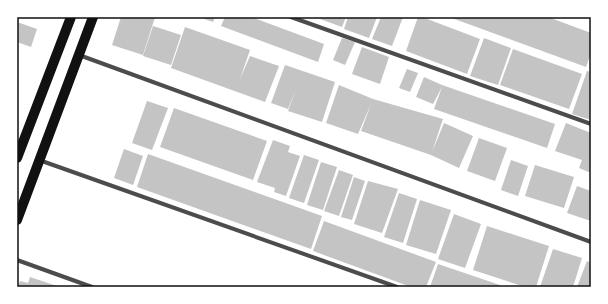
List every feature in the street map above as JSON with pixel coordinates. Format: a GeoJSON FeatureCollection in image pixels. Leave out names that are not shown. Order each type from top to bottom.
{"type":"FeatureCollection","features":[{"type":"Feature","properties":{"kind":"main road"},"geometry":{"type":"LineString","coordinates":[[17,158],[71,17]]}},
{"type":"Feature","properties":{"kind":"main road"},"geometry":{"type":"LineString","coordinates":[[17,220],[92,17]]}},
{"type":"Feature","properties":{"kind":"street"},"geometry":{"type":"LineString","coordinates":[[291,17],[591,124]]}},
{"type":"Feature","properties":{"kind":"street"},"geometry":{"type":"LineString","coordinates":[[78,55],[591,242]]}},
{"type":"Feature","properties":{"kind":"street"},"geometry":{"type":"LineString","coordinates":[[39,160],[397,287]]}},
{"type":"Feature","properties":{"kind":"street"},"geometry":{"type":"LineString","coordinates":[[17,260],[92,287]]}},
{"type":"Feature","properties":{"kind":"building"},"geometry":{"type":"Polygon","coordinates":[[[121,17],[155,17],[143,55],[112,45],[121,17]]]}},
{"type":"Feature","properties":{"kind":"building"},"geometry":{"type":"Polygon","coordinates":[[[199,17],[215,17],[213,22],[199,17]]]}},
{"type":"Feature","properties":{"kind":"building"},"geometry":{"type":"Polygon","coordinates":[[[225,17],[251,17],[324,44],[318,62],[221,26],[225,17]]]}},
{"type":"Feature","properties":{"kind":"building"},"geometry":{"type":"Polygon","coordinates":[[[321,17],[346,17],[342,27],[320,19],[321,17]]]}},
{"type":"Feature","properties":{"kind":"building"},"geometry":{"type":"Polygon","coordinates":[[[348,17],[377,17],[369,38],[344,29],[348,17]]]}},
{"type":"Feature","properties":{"kind":"building"},"geometry":{"type":"Polygon","coordinates":[[[381,17],[403,17],[392,46],[372,39],[381,17]]]}},
{"type":"Feature","properties":{"kind":"building"},"geometry":{"type":"Polygon","coordinates":[[[418,17],[422,17],[480,39],[467,74],[406,51],[418,17]]]}},
{"type":"Feature","properties":{"kind":"building"},"geometry":{"type":"Polygon","coordinates":[[[449,17],[548,17],[591,33],[591,53],[586,67],[449,17]]]}},
{"type":"Feature","properties":{"kind":"building"},"geometry":{"type":"Polygon","coordinates":[[[17,22],[37,29],[31,47],[17,42],[17,22]]]}},
{"type":"Feature","properties":{"kind":"building"},"geometry":{"type":"Polygon","coordinates":[[[153,26],[181,35],[171,65],[143,56],[153,26]]]}},
{"type":"Feature","properties":{"kind":"building"},"geometry":{"type":"Polygon","coordinates":[[[185,27],[250,50],[240,79],[250,56],[279,66],[265,102],[171,68],[185,27]]]}},
{"type":"Feature","properties":{"kind":"building"},"geometry":{"type":"Polygon","coordinates":[[[342,38],[355,42],[345,65],[333,60],[342,38]]]}},
{"type":"Feature","properties":{"kind":"building"},"geometry":{"type":"Polygon","coordinates":[[[484,38],[511,48],[498,85],[470,76],[484,38]]]}},
{"type":"Feature","properties":{"kind":"building"},"geometry":{"type":"Polygon","coordinates":[[[362,47],[389,57],[380,84],[352,74],[362,47]]]}},
{"type":"Feature","properties":{"kind":"building"},"geometry":{"type":"Polygon","coordinates":[[[513,49],[582,74],[569,109],[500,85],[513,49]]]}},
{"type":"Feature","properties":{"kind":"building"},"geometry":{"type":"Polygon","coordinates":[[[285,65],[335,82],[322,122],[288,111],[296,89],[288,109],[271,103],[285,65]]]}},
{"type":"Feature","properties":{"kind":"building"},"geometry":{"type":"Polygon","coordinates":[[[407,69],[418,73],[410,92],[399,88],[407,69]]]}},
{"type":"Feature","properties":{"kind":"building"},"geometry":{"type":"Polygon","coordinates":[[[587,71],[591,72],[591,120],[572,114],[587,71]]]}},
{"type":"Feature","properties":{"kind":"building"},"geometry":{"type":"Polygon","coordinates":[[[424,77],[442,85],[555,124],[547,148],[434,109],[442,87],[433,104],[416,97],[424,77]]]}},
{"type":"Feature","properties":{"kind":"building"},"geometry":{"type":"Polygon","coordinates":[[[339,85],[373,99],[443,119],[432,152],[444,123],[473,136],[459,168],[431,155],[361,131],[371,104],[358,134],[326,123],[339,85]]]}},
{"type":"Feature","properties":{"kind":"building"},"geometry":{"type":"Polygon","coordinates":[[[147,101],[168,108],[152,150],[132,143],[147,101]]]}},
{"type":"Feature","properties":{"kind":"building"},"geometry":{"type":"Polygon","coordinates":[[[174,108],[267,141],[253,180],[160,147],[174,108]]]}},
{"type":"Feature","properties":{"kind":"building"},"geometry":{"type":"Polygon","coordinates":[[[566,123],[591,133],[591,173],[579,168],[582,160],[555,151],[566,123]]]}},
{"type":"Feature","properties":{"kind":"building"},"geometry":{"type":"Polygon","coordinates":[[[479,138],[507,148],[495,181],[467,171],[479,138]]]}},
{"type":"Feature","properties":{"kind":"building"},"geometry":{"type":"Polygon","coordinates":[[[273,140],[290,146],[288,152],[300,156],[286,196],[274,192],[275,188],[257,182],[273,140]]]}},
{"type":"Feature","properties":{"kind":"building"},"geometry":{"type":"Polygon","coordinates":[[[124,149],[143,156],[133,185],[114,178],[124,149]]]}},
{"type":"Feature","properties":{"kind":"building"},"geometry":{"type":"Polygon","coordinates":[[[148,154],[322,216],[311,249],[137,187],[148,154]]]}},
{"type":"Feature","properties":{"kind":"building"},"geometry":{"type":"Polygon","coordinates":[[[304,155],[319,160],[304,203],[289,198],[304,155]]]}},
{"type":"Feature","properties":{"kind":"building"},"geometry":{"type":"Polygon","coordinates":[[[511,160],[528,166],[518,196],[501,190],[511,160]]]}},
{"type":"Feature","properties":{"kind":"building"},"geometry":{"type":"Polygon","coordinates":[[[321,162],[337,167],[323,210],[307,205],[321,162]]]}},
{"type":"Feature","properties":{"kind":"building"},"geometry":{"type":"Polygon","coordinates":[[[535,165],[574,177],[564,208],[525,196],[535,165]]]}},
{"type":"Feature","properties":{"kind":"building"},"geometry":{"type":"Polygon","coordinates":[[[339,170],[353,175],[339,216],[324,211],[339,170]]]}},
{"type":"Feature","properties":{"kind":"building"},"geometry":{"type":"Polygon","coordinates":[[[354,177],[365,181],[352,220],[341,217],[354,177]]]}},
{"type":"Feature","properties":{"kind":"building"},"geometry":{"type":"Polygon","coordinates":[[[368,181],[398,189],[382,233],[354,224],[368,181]]]}},
{"type":"Feature","properties":{"kind":"building"},"geometry":{"type":"Polygon","coordinates":[[[577,186],[591,191],[591,221],[567,213],[577,186]]]}},
{"type":"Feature","properties":{"kind":"building"},"geometry":{"type":"Polygon","coordinates":[[[399,193],[417,199],[403,243],[384,237],[399,193]]]}},
{"type":"Feature","properties":{"kind":"building"},"geometry":{"type":"Polygon","coordinates":[[[420,200],[451,210],[436,254],[406,245],[420,200]]]}},
{"type":"Feature","properties":{"kind":"building"},"geometry":{"type":"Polygon","coordinates":[[[454,214],[481,224],[465,268],[438,259],[454,214]]]}},
{"type":"Feature","properties":{"kind":"building"},"geometry":{"type":"Polygon","coordinates":[[[324,221],[436,262],[426,287],[411,287],[313,251],[324,221]]]}},
{"type":"Feature","properties":{"kind":"building"},"geometry":{"type":"Polygon","coordinates":[[[487,226],[549,246],[536,287],[525,287],[473,270],[487,226]]]}},
{"type":"Feature","properties":{"kind":"building"},"geometry":{"type":"Polygon","coordinates":[[[553,249],[582,258],[573,287],[540,287],[553,249]]]}},
{"type":"Feature","properties":{"kind":"building"},"geometry":{"type":"Polygon","coordinates":[[[587,261],[591,263],[591,287],[577,287],[587,261]]]}},
{"type":"Feature","properties":{"kind":"building"},"geometry":{"type":"Polygon","coordinates":[[[438,264],[500,285],[499,287],[430,287],[438,264]]]}},
{"type":"Feature","properties":{"kind":"building"},"geometry":{"type":"Polygon","coordinates":[[[30,277],[60,287],[18,287],[20,281],[28,283],[30,277]]]}}]}
